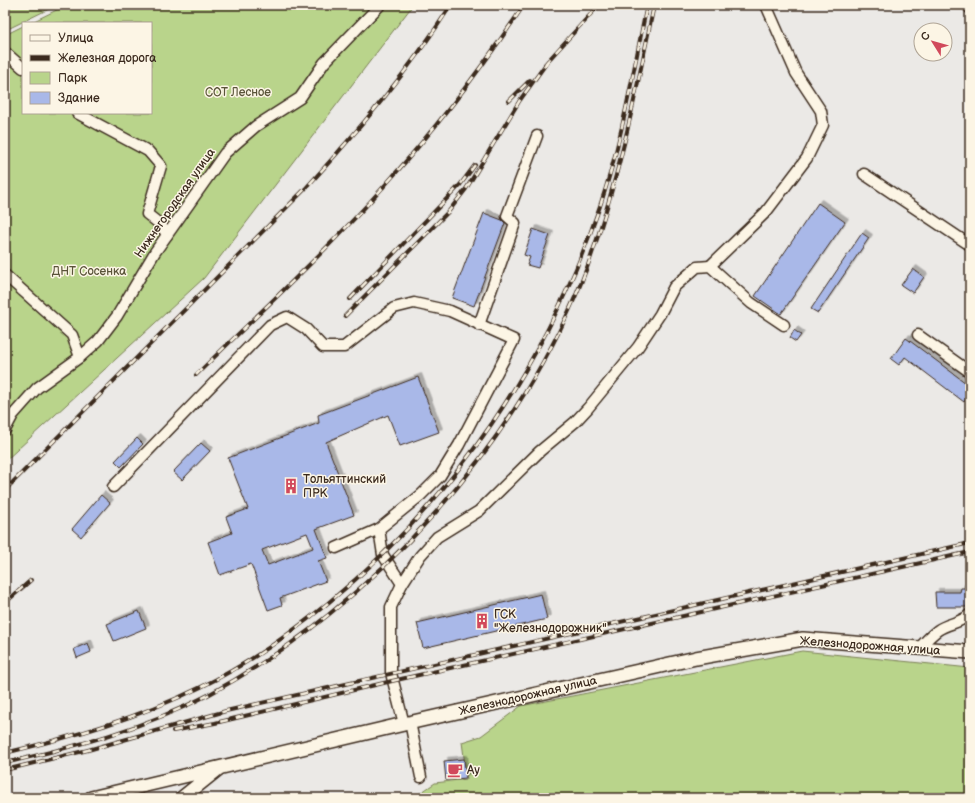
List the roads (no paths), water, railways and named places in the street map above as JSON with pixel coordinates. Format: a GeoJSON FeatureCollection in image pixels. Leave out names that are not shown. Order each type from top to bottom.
{"type":"FeatureCollection","features":[{"type":"Feature","properties":{"kind":"main road","name":"Железнодорожная улица"},"geometry":{"type":"LineString","coordinates":[[91,798],[407,723],[696,658],[803,639],[970,652]]}},
{"type":"Feature","properties":{"kind":"main road"},"geometry":{"type":"LineString","coordinates":[[182,798],[220,767]]}},
{"type":"Feature","properties":{"kind":"street","name":"Нижнегородская улица"},"geometry":{"type":"LineString","coordinates":[[5,430],[13,415],[37,388],[80,357],[98,341],[117,316],[155,252],[225,153],[256,126],[300,98],[324,63],[380,5]]}},
{"type":"Feature","properties":{"kind":"street"},"geometry":{"type":"LineString","coordinates":[[710,266],[766,212],[807,158],[823,125],[821,111],[796,73],[766,5]]}},
{"type":"Feature","properties":{"kind":"street"},"geometry":{"type":"LineString","coordinates":[[5,52],[22,67]]}},
{"type":"Feature","properties":{"kind":"street"},"geometry":{"type":"LineString","coordinates":[[79,114],[148,151],[161,166],[147,214],[160,225],[167,235]]}},
{"type":"Feature","properties":{"kind":"street"},"geometry":{"type":"LineString","coordinates":[[479,325],[515,223],[507,216],[537,136]]}},
{"type":"Feature","properties":{"kind":"street"},"geometry":{"type":"LineString","coordinates":[[864,174],[970,245]]}},
{"type":"Feature","properties":{"kind":"street"},"geometry":{"type":"LineString","coordinates":[[421,777],[407,723],[392,681],[390,649],[391,608],[402,584],[420,556],[437,537],[479,511],[508,481],[588,408],[638,347],[660,314],[674,287],[697,266],[710,266],[751,303],[784,326]]}},
{"type":"Feature","properties":{"kind":"street"},"geometry":{"type":"LineString","coordinates":[[5,275],[72,335],[80,357]]}},
{"type":"Feature","properties":{"kind":"street"},"geometry":{"type":"LineString","coordinates":[[113,487],[270,325],[287,317],[306,329],[323,347],[344,347],[394,308],[414,303],[450,311],[514,340],[459,445],[440,476],[422,495],[379,529],[336,548]]}},
{"type":"Feature","properties":{"kind":"street"},"geometry":{"type":"LineString","coordinates":[[918,335],[970,372]]}},
{"type":"Feature","properties":{"kind":"street"},"geometry":{"type":"LineString","coordinates":[[379,529],[384,555],[402,584]]}},
{"type":"Feature","properties":{"kind":"street"},"geometry":{"type":"LineString","coordinates":[[919,648],[938,630],[952,622],[961,620],[970,614]]}},
{"type":"Feature","properties":{"kind":"railway"},"geometry":{"type":"LineString","coordinates":[[5,490],[305,189],[382,100],[418,53],[451,5]]}},
{"type":"Feature","properties":{"kind":"railway"},"geometry":{"type":"LineString","coordinates":[[196,375],[364,209],[423,141],[458,97],[492,52],[524,5]]}},
{"type":"Feature","properties":{"kind":"railway"},"geometry":{"type":"LineString","coordinates":[[545,64],[599,5]]}},
{"type":"Feature","properties":{"kind":"railway"},"geometry":{"type":"LineString","coordinates":[[5,753],[80,733],[129,717],[177,698],[235,669],[283,638],[328,603],[374,562],[417,519],[456,473],[492,424],[524,372],[553,319],[578,263],[608,181],[615,157],[647,5]]}},
{"type":"Feature","properties":{"kind":"railway"},"geometry":{"type":"LineString","coordinates":[[5,763],[83,743],[134,727],[184,707],[208,695],[269,658],[328,615],[384,566],[436,513],[483,455],[524,394],[560,330],[588,265],[618,169],[654,5]]}},
{"type":"Feature","properties":{"kind":"railway"},"geometry":{"type":"LineString","coordinates":[[961,5],[970,15]]}},
{"type":"Feature","properties":{"kind":"railway"},"geometry":{"type":"LineString","coordinates":[[345,316],[449,211],[466,189],[520,100],[548,61]]}},
{"type":"Feature","properties":{"kind":"railway"},"geometry":{"type":"LineString","coordinates":[[509,101],[530,80]]}},
{"type":"Feature","properties":{"kind":"railway"},"geometry":{"type":"LineString","coordinates":[[350,299],[460,185],[475,165]]}},
{"type":"Feature","properties":{"kind":"railway"},"geometry":{"type":"LineString","coordinates":[[5,770],[88,750],[226,711],[970,543]]}},
{"type":"Feature","properties":{"kind":"railway"},"geometry":{"type":"LineString","coordinates":[[173,731],[215,723],[392,681],[970,552]]}},
{"type":"Feature","properties":{"kind":"railway"},"geometry":{"type":"LineString","coordinates":[[5,603],[31,580]]}},
{"type":"Feature","properties":{"kind":"place","name":"Тольяттинский ПРК"},"geometry":{"type":"Point","coordinates":[291,486]}},
{"type":"Feature","properties":{"kind":"place","name":"ГСК \"Железнодорожник\""},"geometry":{"type":"Point","coordinates":[482,621]}},
{"type":"Feature","properties":{"kind":"place","name":"Ау"},"geometry":{"type":"Point","coordinates":[455,770]}},
{"type":"Feature","properties":{"kind":"park label","name":"СОТ Лесное"},"geometry":{"type":"Point","coordinates":[238,92]}},
{"type":"Feature","properties":{"kind":"park label","name":"ДНТ Сосенка"},"geometry":{"type":"Point","coordinates":[89,271]}}]}
